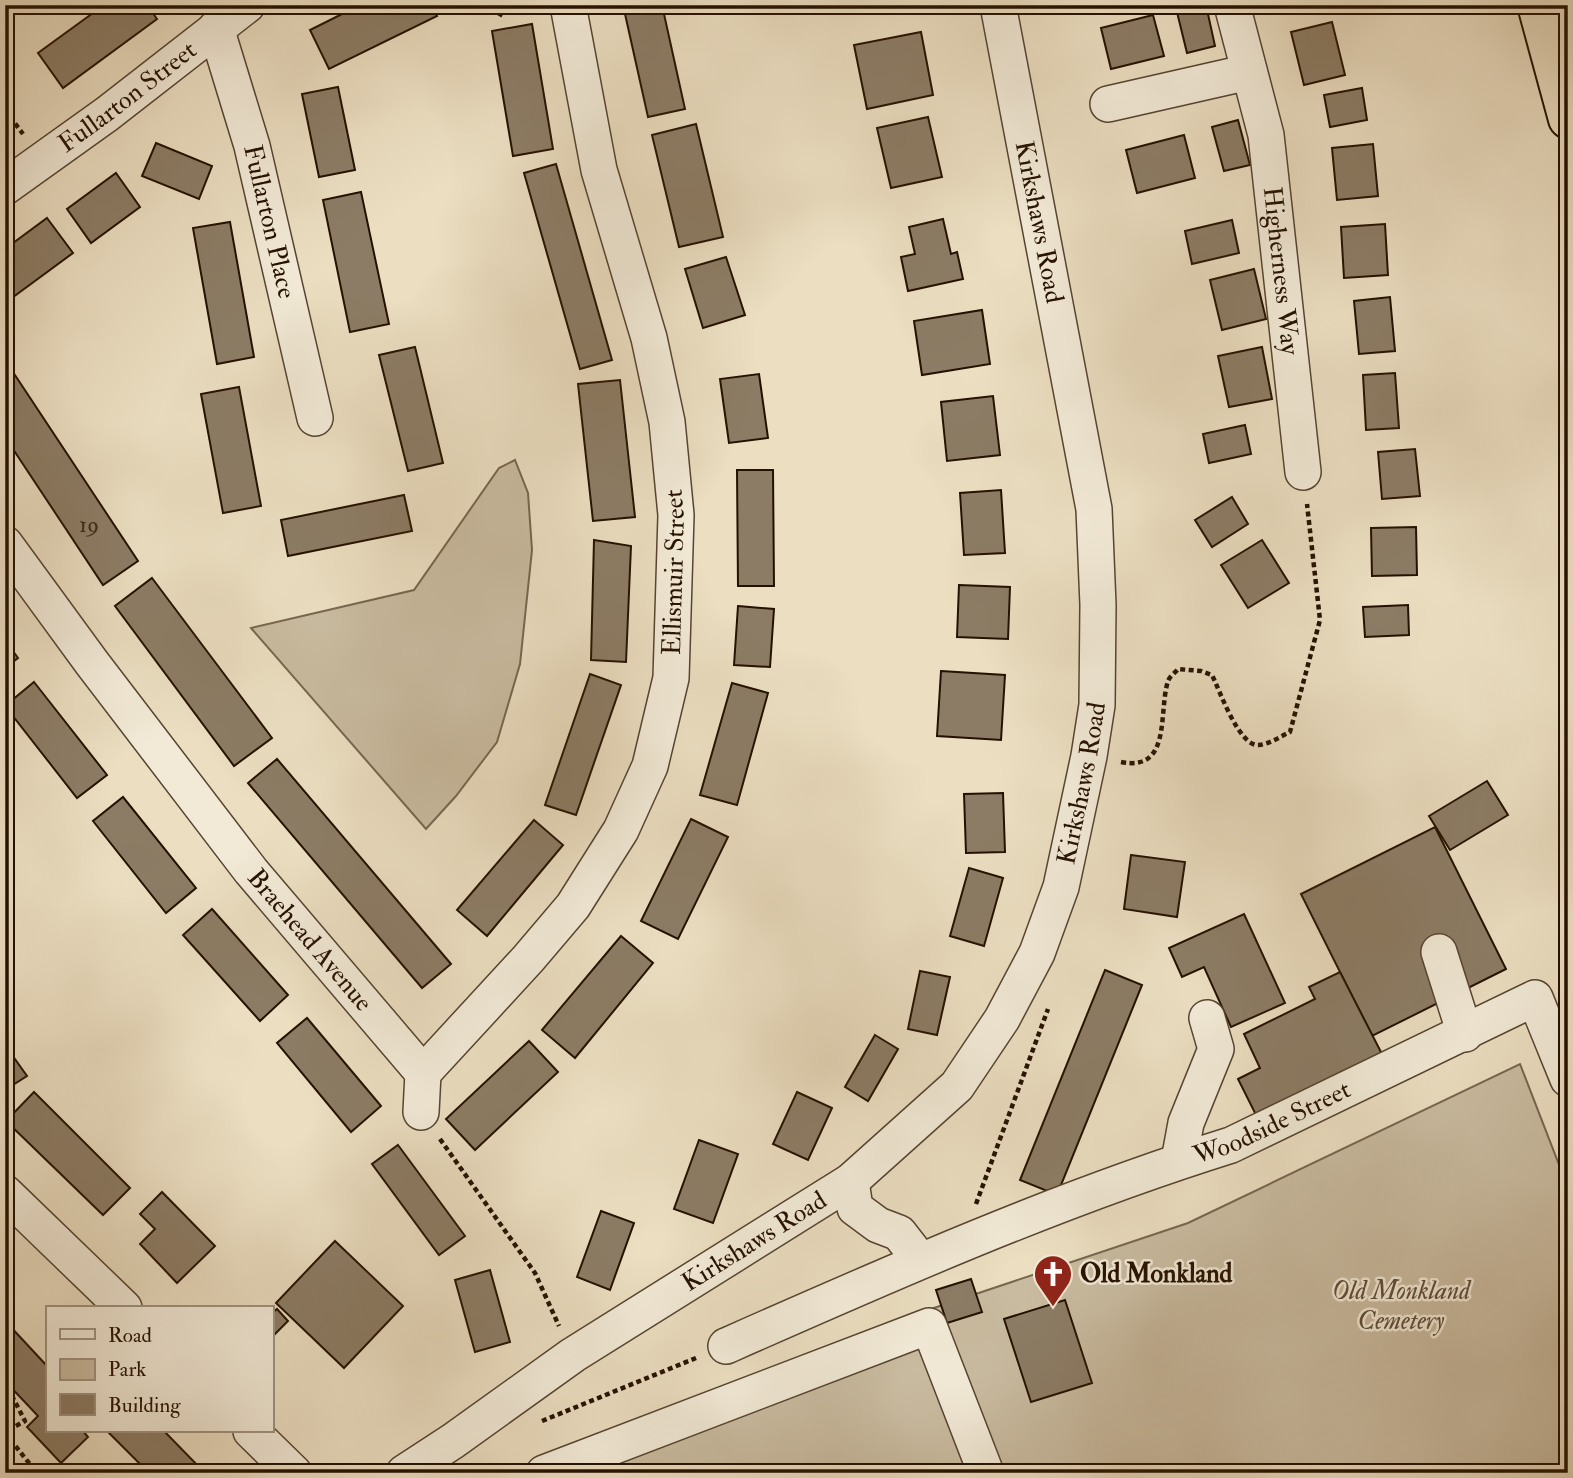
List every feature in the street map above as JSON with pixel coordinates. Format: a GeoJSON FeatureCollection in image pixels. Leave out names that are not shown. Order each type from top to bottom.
{"type":"FeatureCollection","features":[{"type":"Feature","properties":{"kind":"highway"},"geometry":{"type":"LineString","coordinates":[[1536,5],[1568,119]]}},
{"type":"Feature","properties":{"kind":"street","name":"Fullarton Street"},"geometry":{"type":"LineString","coordinates":[[5,187],[107,114],[247,5]]}},
{"type":"Feature","properties":{"kind":"street","name":"Ellismuir Street"},"geometry":{"type":"LineString","coordinates":[[423,1073],[573,906],[621,830],[650,766],[671,678],[676,515],[667,422],[649,338],[599,170],[569,5]]}},
{"type":"Feature","properties":{"kind":"street","name":"Kirkshaws Road"},"geometry":{"type":"LineString","coordinates":[[579,1352],[851,1181],[957,1086],[1002,1019],[1037,953],[1061,887],[1097,705],[1098,605],[1094,509],[998,5]]}},
{"type":"Feature","properties":{"kind":"street","name":"Higherness Way"},"geometry":{"type":"LineString","coordinates":[[1232,5],[1266,135],[1303,472]]}},
{"type":"Feature","properties":{"kind":"street","name":"Fullarton Place"},"geometry":{"type":"LineString","coordinates":[[216,28],[252,146],[315,418]]}},
{"type":"Feature","properties":{"kind":"street"},"geometry":{"type":"LineString","coordinates":[[1108,104],[1249,72]]}},
{"type":"Feature","properties":{"kind":"street","name":"Braehead Avenue"},"geometry":{"type":"LineString","coordinates":[[5,544],[251,871],[423,1073]]}},
{"type":"Feature","properties":{"kind":"street"},"geometry":{"type":"LineString","coordinates":[[1440,952],[1465,1034]]}},
{"type":"Feature","properties":{"kind":"street","name":"Woodside Street"},"geometry":{"type":"LineString","coordinates":[[726,1346],[965,1242],[1180,1161],[1231,1145],[1535,998],[1568,1079]]}},
{"type":"Feature","properties":{"kind":"street"},"geometry":{"type":"LineString","coordinates":[[1180,1161],[1186,1123],[1216,1049],[1208,1018]]}},
{"type":"Feature","properties":{"kind":"street"},"geometry":{"type":"LineString","coordinates":[[421,1112],[423,1073]]}},
{"type":"Feature","properties":{"kind":"street"},"geometry":{"type":"LineString","coordinates":[[851,1181],[855,1208],[878,1225],[899,1233],[920,1260]]}},
{"type":"Feature","properties":{"kind":"street"},"geometry":{"type":"LineString","coordinates":[[5,1193],[122,1306]]}},
{"type":"Feature","properties":{"kind":"street"},"geometry":{"type":"LineString","coordinates":[[544,1473],[929,1326],[986,1473]]}},
{"type":"Feature","properties":{"kind":"street"},"geometry":{"type":"LineString","coordinates":[[404,1473],[579,1352]]}},
{"type":"Feature","properties":{"kind":"street"},"geometry":{"type":"LineString","coordinates":[[252,1432],[294,1473]]}},
{"type":"Feature","properties":{"kind":"path"},"geometry":{"type":"LineString","coordinates":[[1089,756],[1135,765],[1151,758],[1159,742],[1168,678],[1178,669],[1212,675],[1239,732],[1250,743],[1258,745],[1290,732],[1320,620],[1303,472]]}},
{"type":"Feature","properties":{"kind":"path"},"geometry":{"type":"LineString","coordinates":[[965,1242],[978,1195],[1051,1002]]}},
{"type":"Feature","properties":{"kind":"path"},"geometry":{"type":"LineString","coordinates":[[421,1112],[535,1273],[579,1352]]}},
{"type":"Feature","properties":{"kind":"path"},"geometry":{"type":"LineString","coordinates":[[539,1423],[726,1346]]}},
{"type":"Feature","properties":{"kind":"path"},"geometry":{"type":"LineString","coordinates":[[5,1397],[11,1394],[25,1421],[5,1433],[37,1473]]}},
{"type":"Feature","properties":{"kind":"green space"},"geometry":{"type":"Polygon","coordinates":[[[515,460],[528,493],[532,550],[520,664],[497,742],[456,796],[426,829],[251,628],[414,590],[499,468],[515,460]]]}},
{"type":"Feature","properties":{"kind":"green space","name":"Old Monkland Cemetery"},"geometry":{"type":"Polygon","coordinates":[[[1520,1064],[1568,1188],[1568,1473],[590,1473],[913,1315],[1188,1223],[1520,1064]]]}},
{"type":"Feature","properties":{"kind":"building"},"geometry":{"type":"Polygon","coordinates":[[[104,5],[147,5],[157,19],[63,88],[38,53],[104,5]]]}},
{"type":"Feature","properties":{"kind":"building"},"geometry":{"type":"Polygon","coordinates":[[[360,5],[432,5],[437,16],[329,69],[310,30],[360,5]]]}},
{"type":"Feature","properties":{"kind":"building"},"geometry":{"type":"Polygon","coordinates":[[[482,5],[507,5],[501,16],[482,5]]]}},
{"type":"Feature","properties":{"kind":"building"},"geometry":{"type":"Polygon","coordinates":[[[623,5],[662,5],[685,109],[648,117],[623,5]]]}},
{"type":"Feature","properties":{"kind":"building"},"geometry":{"type":"Polygon","coordinates":[[[1206,5],[1215,46],[1187,53],[1176,8],[1206,5]]]}},
{"type":"Feature","properties":{"kind":"building"},"geometry":{"type":"Polygon","coordinates":[[[1295,5],[1320,5],[1297,12],[1295,5]]]}},
{"type":"Feature","properties":{"kind":"building"},"geometry":{"type":"Polygon","coordinates":[[[1153,15],[1164,56],[1111,69],[1101,28],[1153,15]]]}},
{"type":"Feature","properties":{"kind":"building"},"geometry":{"type":"Polygon","coordinates":[[[1332,22],[1345,75],[1304,85],[1291,32],[1332,22]]]}},
{"type":"Feature","properties":{"kind":"building"},"geometry":{"type":"Polygon","coordinates":[[[532,24],[553,149],[513,156],[492,31],[532,24]]]}},
{"type":"Feature","properties":{"kind":"building"},"geometry":{"type":"Polygon","coordinates":[[[921,32],[933,95],[867,109],[854,45],[921,32]]]}},
{"type":"Feature","properties":{"kind":"building"},"geometry":{"type":"Polygon","coordinates":[[[338,87],[355,170],[319,177],[302,94],[338,87]]]}},
{"type":"Feature","properties":{"kind":"building"},"geometry":{"type":"Polygon","coordinates":[[[1362,88],[1367,120],[1330,127],[1324,95],[1362,88]]]}},
{"type":"Feature","properties":{"kind":"building"},"geometry":{"type":"Polygon","coordinates":[[[928,117],[942,177],[891,188],[877,128],[928,117]]]}},
{"type":"Feature","properties":{"kind":"building"},"geometry":{"type":"Polygon","coordinates":[[[1238,120],[1250,165],[1224,171],[1212,127],[1238,120]]]}},
{"type":"Feature","properties":{"kind":"building"},"geometry":{"type":"Polygon","coordinates":[[[696,124],[723,237],[679,247],[652,135],[696,124]]]}},
{"type":"Feature","properties":{"kind":"building"},"geometry":{"type":"Polygon","coordinates":[[[1184,135],[1195,178],[1137,193],[1126,150],[1184,135]]]}},
{"type":"Feature","properties":{"kind":"building"},"geometry":{"type":"Polygon","coordinates":[[[156,143],[212,166],[199,199],[142,176],[156,143]]]}},
{"type":"Feature","properties":{"kind":"building"},"geometry":{"type":"Polygon","coordinates":[[[1373,144],[1378,196],[1337,200],[1332,148],[1373,144]]]}},
{"type":"Feature","properties":{"kind":"building"},"geometry":{"type":"Polygon","coordinates":[[[556,164],[612,360],[580,369],[524,173],[556,164]]]}},
{"type":"Feature","properties":{"kind":"building"},"geometry":{"type":"Polygon","coordinates":[[[116,173],[140,207],[91,243],[67,209],[116,173]]]}},
{"type":"Feature","properties":{"kind":"building"},"geometry":{"type":"Polygon","coordinates":[[[361,192],[389,324],[350,332],[323,200],[361,192]]]}},
{"type":"Feature","properties":{"kind":"building"},"geometry":{"type":"Polygon","coordinates":[[[47,218],[73,253],[5,303],[5,249],[47,218]]]}},
{"type":"Feature","properties":{"kind":"building"},"geometry":{"type":"Polygon","coordinates":[[[943,219],[951,254],[957,252],[963,279],[908,291],[901,257],[915,254],[909,227],[943,219]]]}},
{"type":"Feature","properties":{"kind":"building"},"geometry":{"type":"Polygon","coordinates":[[[1232,220],[1239,253],[1192,264],[1185,231],[1232,220]]]}},
{"type":"Feature","properties":{"kind":"building"},"geometry":{"type":"Polygon","coordinates":[[[230,222],[254,357],[217,364],[193,228],[230,222]]]}},
{"type":"Feature","properties":{"kind":"building"},"geometry":{"type":"Polygon","coordinates":[[[1385,224],[1388,275],[1344,278],[1341,227],[1385,224]]]}},
{"type":"Feature","properties":{"kind":"building"},"geometry":{"type":"Polygon","coordinates":[[[726,257],[745,315],[703,328],[685,269],[726,257]]]}},
{"type":"Feature","properties":{"kind":"building"},"geometry":{"type":"Polygon","coordinates":[[[1254,269],[1266,319],[1222,330],[1210,280],[1254,269]]]}},
{"type":"Feature","properties":{"kind":"building"},"geometry":{"type":"Polygon","coordinates":[[[1390,297],[1395,351],[1359,354],[1354,301],[1390,297]]]}},
{"type":"Feature","properties":{"kind":"building"},"geometry":{"type":"Polygon","coordinates":[[[982,310],[990,364],[922,375],[914,321],[982,310]]]}},
{"type":"Feature","properties":{"kind":"building"},"geometry":{"type":"Polygon","coordinates":[[[415,347],[443,463],[408,471],[379,355],[415,347]]]}},
{"type":"Feature","properties":{"kind":"building"},"geometry":{"type":"Polygon","coordinates":[[[1262,347],[1272,399],[1229,407],[1218,356],[1262,347]]]}},
{"type":"Feature","properties":{"kind":"building"},"geometry":{"type":"Polygon","coordinates":[[[5,360],[138,561],[103,585],[5,437],[5,360]]]}},
{"type":"Feature","properties":{"kind":"building"},"geometry":{"type":"Polygon","coordinates":[[[1395,373],[1399,428],[1366,430],[1363,375],[1395,373]]]}},
{"type":"Feature","properties":{"kind":"building"},"geometry":{"type":"Polygon","coordinates":[[[759,374],[768,438],[729,443],[720,379],[759,374]]]}},
{"type":"Feature","properties":{"kind":"building"},"geometry":{"type":"Polygon","coordinates":[[[620,380],[635,517],[593,521],[578,384],[620,380]]]}},
{"type":"Feature","properties":{"kind":"building"},"geometry":{"type":"Polygon","coordinates":[[[239,387],[261,506],[223,513],[201,394],[239,387]]]}},
{"type":"Feature","properties":{"kind":"building"},"geometry":{"type":"Polygon","coordinates":[[[993,396],[1000,455],[947,461],[941,402],[993,396]]]}},
{"type":"Feature","properties":{"kind":"building"},"geometry":{"type":"Polygon","coordinates":[[[1245,425],[1251,454],[1209,463],[1203,434],[1245,425]]]}},
{"type":"Feature","properties":{"kind":"building"},"geometry":{"type":"Polygon","coordinates":[[[1415,449],[1420,496],[1382,499],[1378,452],[1415,449]]]}},
{"type":"Feature","properties":{"kind":"building"},"geometry":{"type":"Polygon","coordinates":[[[737,470],[773,470],[774,586],[738,586],[737,470]]]}},
{"type":"Feature","properties":{"kind":"building"},"geometry":{"type":"Polygon","coordinates":[[[1001,490],[1005,553],[964,555],[960,493],[1001,490]]]}},
{"type":"Feature","properties":{"kind":"building"},"geometry":{"type":"Polygon","coordinates":[[[404,495],[412,531],[288,556],[281,520],[404,495]]]}},
{"type":"Feature","properties":{"kind":"building"},"geometry":{"type":"Polygon","coordinates":[[[1232,497],[1248,524],[1212,547],[1195,520],[1232,497]]]}},
{"type":"Feature","properties":{"kind":"building"},"geometry":{"type":"Polygon","coordinates":[[[1416,527],[1417,575],[1372,576],[1371,528],[1416,527]]]}},
{"type":"Feature","properties":{"kind":"building"},"geometry":{"type":"Polygon","coordinates":[[[594,540],[631,546],[626,662],[591,660],[594,540]]]}},
{"type":"Feature","properties":{"kind":"building"},"geometry":{"type":"Polygon","coordinates":[[[1262,540],[1289,583],[1248,608],[1221,565],[1262,540]]]}},
{"type":"Feature","properties":{"kind":"building"},"geometry":{"type":"Polygon","coordinates":[[[152,578],[272,738],[234,766],[115,606],[152,578]]]}},
{"type":"Feature","properties":{"kind":"building"},"geometry":{"type":"Polygon","coordinates":[[[959,585],[1010,587],[1008,639],[957,637],[959,585]]]}},
{"type":"Feature","properties":{"kind":"building"},"geometry":{"type":"Polygon","coordinates":[[[1408,605],[1409,635],[1365,637],[1363,607],[1408,605]]]}},
{"type":"Feature","properties":{"kind":"building"},"geometry":{"type":"Polygon","coordinates":[[[738,606],[774,609],[770,667],[734,665],[738,606]]]}},
{"type":"Feature","properties":{"kind":"building"},"geometry":{"type":"Polygon","coordinates":[[[5,640],[18,658],[5,668],[5,640]]]}},
{"type":"Feature","properties":{"kind":"building"},"geometry":{"type":"Polygon","coordinates":[[[941,671],[1005,675],[1001,740],[937,736],[941,671]]]}},
{"type":"Feature","properties":{"kind":"building"},"geometry":{"type":"Polygon","coordinates":[[[590,674],[621,685],[576,815],[545,805],[590,674]]]}},
{"type":"Feature","properties":{"kind":"building"},"geometry":{"type":"Polygon","coordinates":[[[34,682],[107,775],[77,798],[5,706],[34,682]]]}},
{"type":"Feature","properties":{"kind":"building"},"geometry":{"type":"Polygon","coordinates":[[[732,683],[768,693],[737,805],[700,795],[732,683]]]}},
{"type":"Feature","properties":{"kind":"building"},"geometry":{"type":"Polygon","coordinates":[[[277,759],[451,964],[422,988],[248,783],[277,759]]]}},
{"type":"Feature","properties":{"kind":"building"},"geometry":{"type":"Polygon","coordinates":[[[1487,781],[1508,815],[1450,850],[1429,816],[1487,781]]]}},
{"type":"Feature","properties":{"kind":"building"},"geometry":{"type":"Polygon","coordinates":[[[1003,793],[1005,852],[966,853],[964,794],[1003,793]]]}},
{"type":"Feature","properties":{"kind":"building"},"geometry":{"type":"Polygon","coordinates":[[[123,797],[196,888],[166,913],[93,821],[123,797]]]}},
{"type":"Feature","properties":{"kind":"building"},"geometry":{"type":"Polygon","coordinates":[[[691,819],[728,837],[678,939],[641,921],[691,819]]]}},
{"type":"Feature","properties":{"kind":"building"},"geometry":{"type":"Polygon","coordinates":[[[534,820],[563,845],[487,936],[457,910],[534,820]]]}},
{"type":"Feature","properties":{"kind":"building"},"geometry":{"type":"Polygon","coordinates":[[[1435,827],[1506,969],[1372,1036],[1301,894],[1435,827]]]}},
{"type":"Feature","properties":{"kind":"building"},"geometry":{"type":"Polygon","coordinates":[[[1131,855],[1185,862],[1177,917],[1124,909],[1131,855]]]}},
{"type":"Feature","properties":{"kind":"building"},"geometry":{"type":"Polygon","coordinates":[[[969,868],[1003,878],[984,946],[950,936],[969,868]]]}},
{"type":"Feature","properties":{"kind":"building"},"geometry":{"type":"Polygon","coordinates":[[[212,909],[288,995],[260,1021],[183,935],[212,909]]]}},
{"type":"Feature","properties":{"kind":"building"},"geometry":{"type":"Polygon","coordinates":[[[1244,914],[1285,1003],[1231,1027],[1204,967],[1182,977],[1169,948],[1244,914]]]}},
{"type":"Feature","properties":{"kind":"building"},"geometry":{"type":"Polygon","coordinates":[[[621,936],[653,963],[575,1058],[542,1030],[621,936]]]}},
{"type":"Feature","properties":{"kind":"building"},"geometry":{"type":"Polygon","coordinates":[[[1105,970],[1142,985],[1057,1195],[1020,1180],[1105,970]]]}},
{"type":"Feature","properties":{"kind":"building"},"geometry":{"type":"Polygon","coordinates":[[[920,971],[950,977],[937,1035],[908,1029],[920,971]]]}},
{"type":"Feature","properties":{"kind":"building"},"geometry":{"type":"Polygon","coordinates":[[[1340,972],[1382,1054],[1257,1117],[1238,1079],[1260,1068],[1244,1034],[1315,999],[1309,987],[1340,972]]]}},
{"type":"Feature","properties":{"kind":"building"},"geometry":{"type":"Polygon","coordinates":[[[307,1018],[381,1106],[351,1132],[277,1043],[307,1018]]]}},
{"type":"Feature","properties":{"kind":"building"},"geometry":{"type":"Polygon","coordinates":[[[875,1035],[898,1049],[868,1101],[845,1087],[875,1035]]]}},
{"type":"Feature","properties":{"kind":"building"},"geometry":{"type":"Polygon","coordinates":[[[529,1041],[558,1072],[475,1150],[446,1119],[529,1041]]]}},
{"type":"Feature","properties":{"kind":"building"},"geometry":{"type":"Polygon","coordinates":[[[5,1045],[27,1076],[5,1090],[5,1045]]]}},
{"type":"Feature","properties":{"kind":"building"},"geometry":{"type":"Polygon","coordinates":[[[34,1092],[130,1188],[103,1215],[6,1121],[34,1092]]]}},
{"type":"Feature","properties":{"kind":"building"},"geometry":{"type":"Polygon","coordinates":[[[797,1092],[832,1108],[808,1160],[773,1144],[797,1092]]]}},
{"type":"Feature","properties":{"kind":"building"},"geometry":{"type":"Polygon","coordinates":[[[699,1140],[738,1154],[713,1223],[674,1209],[699,1140]]]}},
{"type":"Feature","properties":{"kind":"building"},"geometry":{"type":"Polygon","coordinates":[[[398,1145],[465,1236],[439,1255],[372,1164],[398,1145]]]}},
{"type":"Feature","properties":{"kind":"building"},"geometry":{"type":"Polygon","coordinates":[[[162,1192],[215,1246],[177,1283],[140,1244],[155,1229],[140,1214],[162,1192]]]}},
{"type":"Feature","properties":{"kind":"building"},"geometry":{"type":"Polygon","coordinates":[[[601,1211],[634,1223],[610,1290],[577,1277],[601,1211]]]}},
{"type":"Feature","properties":{"kind":"building"},"geometry":{"type":"Polygon","coordinates":[[[335,1241],[403,1306],[344,1368],[276,1303],[335,1241]]]}},
{"type":"Feature","properties":{"kind":"building"},"geometry":{"type":"Polygon","coordinates":[[[490,1270],[510,1342],[475,1352],[455,1280],[490,1270]]]}},
{"type":"Feature","properties":{"kind":"building"},"geometry":{"type":"Polygon","coordinates":[[[971,1279],[982,1312],[947,1323],[936,1290],[971,1279]]]}},
{"type":"Feature","properties":{"kind":"building"},"geometry":{"type":"Polygon","coordinates":[[[1065,1300],[1092,1383],[1031,1402],[1004,1319],[1065,1300]]]}},
{"type":"Feature","properties":{"kind":"building"},"geometry":{"type":"Polygon","coordinates":[[[277,1309],[288,1321],[273,1336],[273,1312],[277,1309]]]}},
{"type":"Feature","properties":{"kind":"building"},"geometry":{"type":"Polygon","coordinates":[[[8,1324],[46,1365],[46,1432],[84,1432],[88,1437],[61,1463],[27,1427],[38,1416],[5,1381],[5,1327],[8,1324]]]}},
{"type":"Feature","properties":{"kind":"building"},"geometry":{"type":"Polygon","coordinates":[[[108,1432],[165,1432],[205,1473],[149,1473],[108,1432]]]}},
{"type":"Feature","properties":{"kind":"place","name":"Old Monkland"},"geometry":{"type":"Point","coordinates":[1053,1308]}}]}
